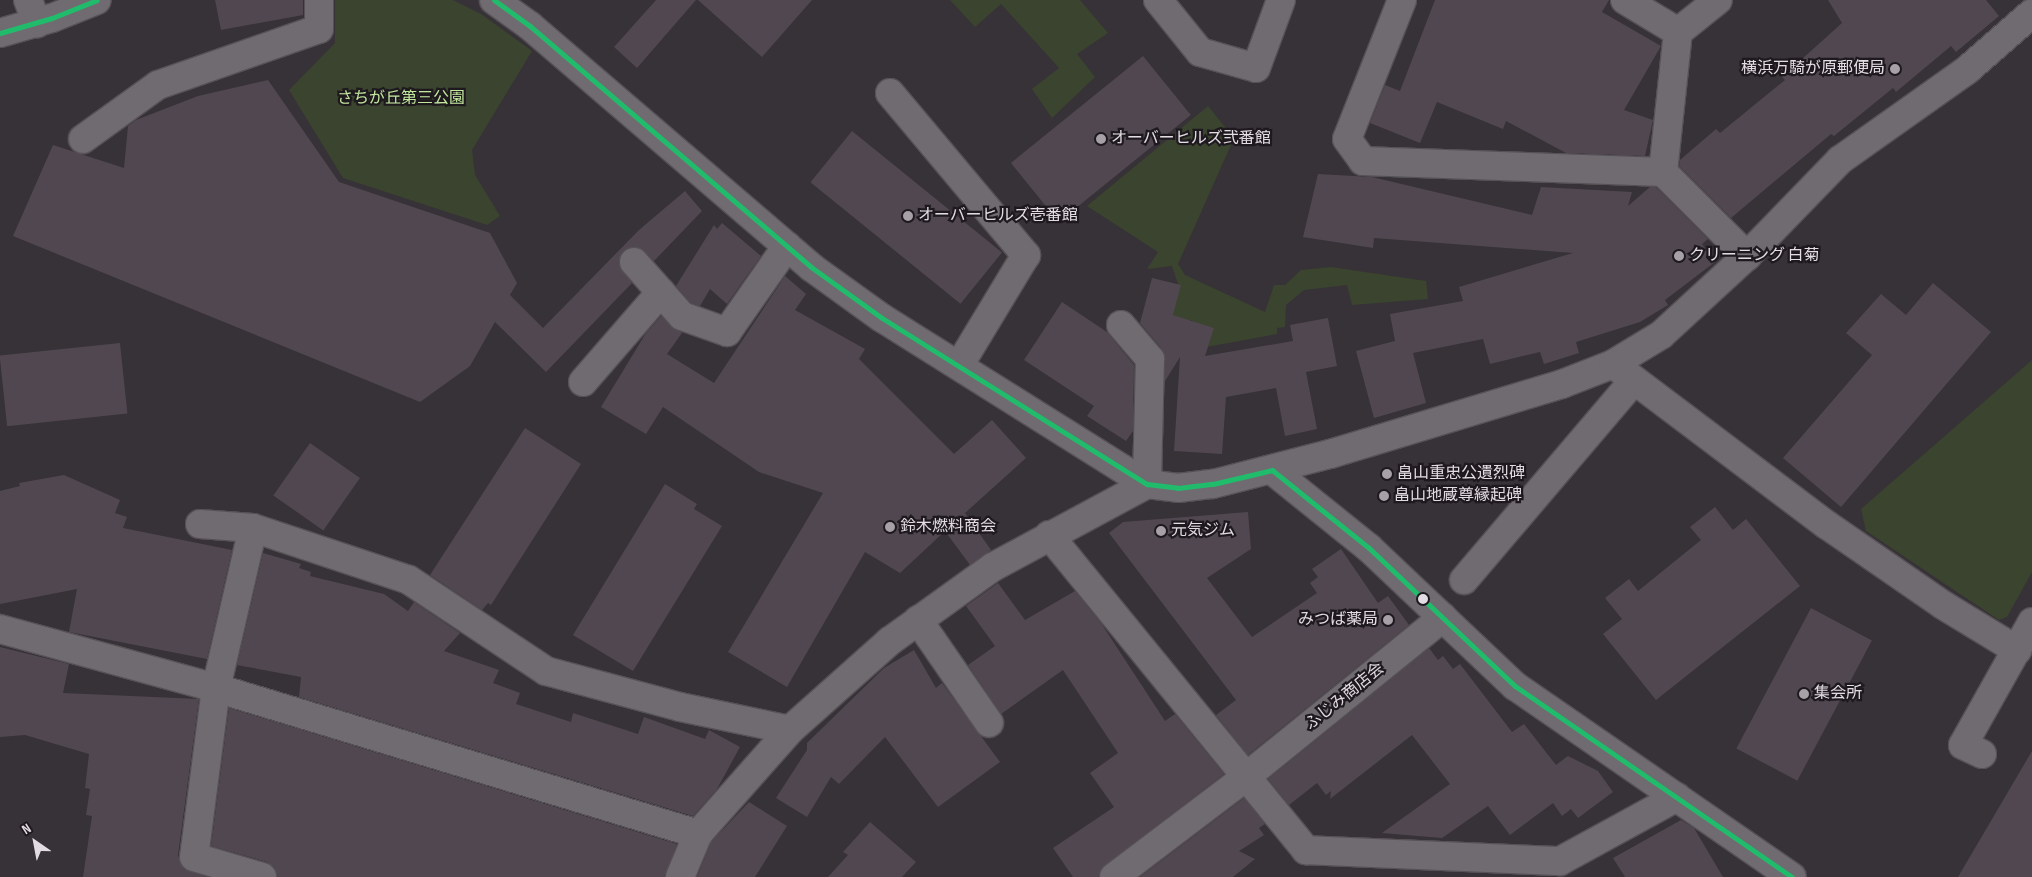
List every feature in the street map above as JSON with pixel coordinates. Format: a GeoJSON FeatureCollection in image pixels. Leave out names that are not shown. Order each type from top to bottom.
{"type":"FeatureCollection","features":[{"type":"Feature","properties":{"kind":"street"},"geometry":{"type":"LineString","coordinates":[[0,34],[33,11],[98,0]]}},
{"type":"Feature","properties":{"kind":"street"},"geometry":{"type":"LineString","coordinates":[[83,139],[158,85],[319,29],[319,0]]}},
{"type":"Feature","properties":{"kind":"street"},"geometry":{"type":"LineString","coordinates":[[494,0],[530,26],[787,246],[882,318],[960,364],[1147,484],[1178,488],[1214,484],[1272,470],[1562,384],[1624,372],[1827,525],[1943,605],[2017,650]]}},
{"type":"Feature","properties":{"kind":"street"},"geometry":{"type":"LineString","coordinates":[[1158,0],[1200,52],[1256,68],[1281,0]]}},
{"type":"Feature","properties":{"kind":"street"},"geometry":{"type":"LineString","coordinates":[[1402,0],[1347,139],[1363,162],[1663,172],[1747,256]]}},
{"type":"Feature","properties":{"kind":"street"},"geometry":{"type":"LineString","coordinates":[[1625,0],[1678,32]]}},
{"type":"Feature","properties":{"kind":"street"},"geometry":{"type":"LineString","coordinates":[[1663,172],[1678,32],[1718,0]]}},
{"type":"Feature","properties":{"kind":"street"},"geometry":{"type":"LineString","coordinates":[[1464,580],[1624,372],[1747,256],[1840,160],[1967,70],[2032,13]]}},
{"type":"Feature","properties":{"kind":"street"},"geometry":{"type":"LineString","coordinates":[[890,93],[1026,255],[960,364]]}},
{"type":"Feature","properties":{"kind":"street"},"geometry":{"type":"LineString","coordinates":[[634,262],[682,316],[727,332],[787,246]]}},
{"type":"Feature","properties":{"kind":"street"},"geometry":{"type":"LineString","coordinates":[[583,382],[661,292]]}},
{"type":"Feature","properties":{"kind":"street"},"geometry":{"type":"LineString","coordinates":[[1121,325],[1150,359],[1147,484]]}},
{"type":"Feature","properties":{"kind":"street"},"geometry":{"type":"LineString","coordinates":[[1272,470],[1369,548],[1515,686],[1792,877]]}},
{"type":"Feature","properties":{"kind":"street"},"geometry":{"type":"LineString","coordinates":[[680,877],[698,834],[790,730],[890,641],[993,567],[1049,535],[1147,484]]}},
{"type":"Feature","properties":{"kind":"street"},"geometry":{"type":"LineString","coordinates":[[200,524],[253,528],[408,580],[546,671],[680,708],[790,730]]}},
{"type":"Feature","properties":{"kind":"street"},"geometry":{"type":"LineString","coordinates":[[253,528],[216,688],[194,857],[262,877]]}},
{"type":"Feature","properties":{"kind":"street"},"geometry":{"type":"LineString","coordinates":[[1049,535],[1306,850],[1420,866],[1560,861],[1677,797]]}},
{"type":"Feature","properties":{"kind":"street","name":"ふじみ商店会"},"geometry":{"type":"LineString","coordinates":[[1114,877],[1247,776],[1443,617]]}},
{"type":"Feature","properties":{"kind":"street"},"geometry":{"type":"LineString","coordinates":[[918,620],[989,724]]}},
{"type":"Feature","properties":{"kind":"street"},"geometry":{"type":"LineString","coordinates":[[1982,754],[1963,745],[2032,622]]}},
{"type":"Feature","properties":{"kind":"street"},"geometry":{"type":"LineString","coordinates":[[0,629],[216,688],[698,834]]}},
{"type":"Feature","properties":{"kind":"green space","name":"さちが丘第三公園"},"geometry":{"type":"Polygon","coordinates":[[[335,0],[453,0],[481,14],[532,51],[472,150],[475,175],[500,216],[487,225],[343,178],[289,90],[335,43],[335,0]]]}},
{"type":"Feature","properties":{"kind":"green space"},"geometry":{"type":"Polygon","coordinates":[[[950,0],[1080,0],[1108,33],[1077,54],[1095,77],[1052,118],[1032,89],[1059,68],[1001,4],[975,27],[950,0]]]}},
{"type":"Feature","properties":{"kind":"green space"},"geometry":{"type":"Polygon","coordinates":[[[1208,106],[1234,138],[1178,264],[1185,275],[1265,312],[1274,285],[1285,285],[1301,270],[1331,267],[1426,281],[1428,299],[1352,305],[1347,285],[1304,290],[1286,305],[1285,327],[1277,328],[1277,334],[1201,348],[1192,320],[1166,326],[1178,284],[1172,266],[1147,269],[1158,252],[1087,206],[1208,106]]]}},
{"type":"Feature","properties":{"kind":"green space"},"geometry":{"type":"Polygon","coordinates":[[[2032,360],[2032,572],[2007,617],[1999,620],[1866,531],[1861,509],[2032,360]]]}},
{"type":"Feature","properties":{"kind":"building"},"geometry":{"type":"Polygon","coordinates":[[[215,0],[303,0],[303,15],[221,30],[215,0]]]}},
{"type":"Feature","properties":{"kind":"building"},"geometry":{"type":"Polygon","coordinates":[[[656,0],[696,0],[637,68],[614,47],[656,0]]]}},
{"type":"Feature","properties":{"kind":"building"},"geometry":{"type":"Polygon","coordinates":[[[698,0],[812,0],[762,57],[698,0]]]}},
{"type":"Feature","properties":{"kind":"building"},"geometry":{"type":"Polygon","coordinates":[[[1435,0],[1609,0],[1602,12],[1661,46],[1624,110],[1653,120],[1645,156],[1566,153],[1506,121],[1503,129],[1437,102],[1420,143],[1370,123],[1385,85],[1400,91],[1435,0]]]}},
{"type":"Feature","properties":{"kind":"building"},"geometry":{"type":"Polygon","coordinates":[[[1828,0],[1986,0],[1999,16],[1956,52],[1951,46],[1896,92],[1893,88],[1834,136],[1831,134],[1731,218],[1679,166],[1680,160],[1716,129],[1720,133],[1785,80],[1782,77],[1842,23],[1828,0]]]}},
{"type":"Feature","properties":{"kind":"building","name":"オーバーヒルズ弐番館"},"geometry":{"type":"Polygon","coordinates":[[[1143,56],[1191,115],[1059,222],[1011,163],[1143,56]]]}},
{"type":"Feature","properties":{"kind":"building"},"geometry":{"type":"Polygon","coordinates":[[[268,80],[339,182],[490,233],[517,283],[510,295],[543,328],[639,230],[685,191],[702,211],[654,261],[638,247],[623,251],[619,266],[632,283],[546,372],[495,322],[470,366],[420,402],[13,236],[53,145],[124,168],[128,126],[136,120],[198,96],[268,80]]]}},
{"type":"Feature","properties":{"kind":"building","name":"オーバーヒルズ壱番館"},"geometry":{"type":"Polygon","coordinates":[[[852,131],[1002,252],[960,304],[810,182],[852,131]]]}},
{"type":"Feature","properties":{"kind":"building"},"geometry":{"type":"Polygon","coordinates":[[[1318,174],[1372,177],[1532,215],[1541,187],[1632,192],[1628,206],[1650,187],[1656,187],[1708,239],[1702,244],[1715,262],[1665,300],[1668,305],[1640,322],[1576,342],[1579,353],[1544,364],[1540,352],[1490,364],[1483,339],[1413,353],[1426,403],[1374,418],[1356,351],[1395,341],[1390,314],[1463,301],[1459,287],[1573,253],[1374,238],[1373,248],[1303,237],[1318,174]]]}},
{"type":"Feature","properties":{"kind":"building"},"geometry":{"type":"Polygon","coordinates":[[[722,223],[761,256],[727,304],[710,289],[700,306],[691,303],[676,286],[714,225],[717,229],[722,223]]]}},
{"type":"Feature","properties":{"kind":"building"},"geometry":{"type":"Polygon","coordinates":[[[785,276],[806,294],[795,310],[865,349],[859,359],[954,454],[992,420],[1026,458],[965,513],[991,550],[970,565],[945,531],[900,573],[865,552],[787,687],[728,652],[823,493],[759,472],[663,407],[646,434],[601,407],[646,333],[661,316],[682,333],[667,354],[714,383],[785,276]]]}},
{"type":"Feature","properties":{"kind":"building"},"geometry":{"type":"Polygon","coordinates":[[[1152,278],[1181,285],[1173,315],[1214,328],[1205,356],[1293,341],[1290,325],[1328,318],[1337,366],[1306,372],[1317,429],[1285,436],[1276,388],[1226,397],[1222,454],[1174,451],[1180,357],[1165,381],[1162,349],[1140,323],[1152,278]]]}},
{"type":"Feature","properties":{"kind":"building"},"geometry":{"type":"Polygon","coordinates":[[[1933,283],[1991,332],[1841,507],[1783,458],[1872,355],[1846,333],[1881,294],[1906,315],[1933,283]]]}},
{"type":"Feature","properties":{"kind":"building"},"geometry":{"type":"Polygon","coordinates":[[[1062,302],[1107,332],[1134,365],[1133,431],[1126,441],[1087,416],[1094,406],[1024,360],[1062,302]]]}},
{"type":"Feature","properties":{"kind":"building"},"geometry":{"type":"Polygon","coordinates":[[[120,343],[127,414],[7,426],[0,356],[120,343]]]}},
{"type":"Feature","properties":{"kind":"building"},"geometry":{"type":"Polygon","coordinates":[[[525,428],[581,464],[491,605],[488,603],[482,610],[430,575],[525,428]]]}},
{"type":"Feature","properties":{"kind":"building"},"geometry":{"type":"Polygon","coordinates":[[[310,443],[360,478],[323,530],[273,495],[310,443]]]}},
{"type":"Feature","properties":{"kind":"building"},"geometry":{"type":"Polygon","coordinates":[[[64,475],[120,500],[115,513],[127,517],[123,528],[232,550],[207,659],[69,632],[77,589],[0,604],[0,491],[20,486],[19,483],[64,475]]]}},
{"type":"Feature","properties":{"kind":"building"},"geometry":{"type":"Polygon","coordinates":[[[665,484],[697,504],[694,509],[722,526],[633,671],[573,635],[665,484]]]}},
{"type":"Feature","properties":{"kind":"building"},"geometry":{"type":"Polygon","coordinates":[[[1715,507],[1733,530],[1746,519],[1800,586],[1656,700],[1603,634],[1622,619],[1605,598],[1629,579],[1638,591],[1701,540],[1690,527],[1715,507]]]}},
{"type":"Feature","properties":{"kind":"building"},"geometry":{"type":"Polygon","coordinates":[[[1248,512],[1251,549],[1207,578],[1252,637],[1317,593],[1310,583],[1318,577],[1312,569],[1341,549],[1378,603],[1388,596],[1409,625],[1248,755],[1216,715],[1236,700],[1109,533],[1123,522],[1248,512]]]}},
{"type":"Feature","properties":{"kind":"building"},"geometry":{"type":"Polygon","coordinates":[[[263,553],[301,564],[299,568],[311,572],[310,576],[384,594],[408,611],[414,602],[460,633],[444,651],[499,670],[493,683],[520,693],[516,704],[571,722],[573,713],[638,734],[644,717],[705,739],[709,730],[740,747],[717,789],[693,816],[299,697],[301,677],[237,665],[263,553]]]}},
{"type":"Feature","properties":{"kind":"building"},"geometry":{"type":"Polygon","coordinates":[[[998,583],[1025,620],[1075,591],[1101,623],[1165,721],[1175,714],[1224,774],[1105,865],[1099,877],[1073,877],[1053,848],[1114,807],[1090,773],[1118,753],[1063,670],[1001,714],[968,665],[995,646],[966,606],[998,583]]]}},
{"type":"Feature","properties":{"kind":"building","name":"集会所"},"geometry":{"type":"Polygon","coordinates":[[[1811,608],[1872,640],[1797,781],[1736,748],[1811,608]]]}},
{"type":"Feature","properties":{"kind":"building"},"geometry":{"type":"Polygon","coordinates":[[[0,647],[69,664],[63,693],[199,699],[178,855],[184,869],[207,877],[83,877],[92,816],[86,815],[90,789],[85,788],[89,754],[25,735],[0,737],[0,647]]]}},
{"type":"Feature","properties":{"kind":"building"},"geometry":{"type":"Polygon","coordinates":[[[1429,648],[1438,660],[1443,656],[1453,669],[1460,664],[1512,732],[1524,724],[1556,765],[1568,756],[1598,771],[1613,792],[1578,818],[1571,809],[1562,816],[1553,803],[1510,835],[1488,806],[1442,838],[1382,833],[1450,784],[1412,735],[1330,799],[1331,791],[1326,795],[1317,783],[1289,805],[1268,779],[1429,648]]]}},
{"type":"Feature","properties":{"kind":"building"},"geometry":{"type":"Polygon","coordinates":[[[914,650],[936,688],[942,683],[1000,762],[938,807],[885,737],[839,784],[831,777],[807,817],[776,798],[807,750],[807,743],[884,668],[914,650]]]}},
{"type":"Feature","properties":{"kind":"building"},"geometry":{"type":"Polygon","coordinates":[[[229,708],[677,844],[665,877],[277,877],[274,867],[267,862],[211,846],[229,708]]]}},
{"type":"Feature","properties":{"kind":"building"},"geometry":{"type":"Polygon","coordinates":[[[2032,751],[2032,877],[1958,877],[2032,751]]]}},
{"type":"Feature","properties":{"kind":"building"},"geometry":{"type":"Polygon","coordinates":[[[1244,798],[1265,824],[1259,828],[1264,835],[1239,851],[1255,859],[1233,877],[1140,877],[1244,798]]]}},
{"type":"Feature","properties":{"kind":"building"},"geometry":{"type":"Polygon","coordinates":[[[749,802],[787,826],[755,877],[697,877],[711,842],[749,802]]]}},
{"type":"Feature","properties":{"kind":"building"},"geometry":{"type":"Polygon","coordinates":[[[1681,820],[1694,828],[1723,877],[1625,877],[1613,858],[1681,820]]]}},
{"type":"Feature","properties":{"kind":"building"},"geometry":{"type":"Polygon","coordinates":[[[870,822],[916,862],[902,877],[828,877],[848,855],[843,852],[870,822]]]}},
{"type":"Feature","properties":{"kind":"transit line"},"geometry":{"type":"LineString","coordinates":[[0,33],[52,18],[97,0]]}},
{"type":"Feature","properties":{"kind":"transit line"},"geometry":{"type":"LineString","coordinates":[[494,0],[530,26],[811,267],[882,318],[1147,484],[1178,488],[1213,484],[1272,470]]}},
{"type":"Feature","properties":{"kind":"transit line"},"geometry":{"type":"LineString","coordinates":[[1272,470],[1369,548],[1515,686],[1792,877]]}},
{"type":"Feature","properties":{"kind":"place","name":"横浜万騎が原郵便局"},"geometry":{"type":"Point","coordinates":[1895,69]}},
{"type":"Feature","properties":{"kind":"place","name":"オーバーヒルズ弐番館"},"geometry":{"type":"Point","coordinates":[1101,139]}},
{"type":"Feature","properties":{"kind":"place","name":"オーバーヒルズ壱番館"},"geometry":{"type":"Point","coordinates":[908,216]}},
{"type":"Feature","properties":{"kind":"place","name":"クリーニング 白菊"},"geometry":{"type":"Point","coordinates":[1679,256]}},
{"type":"Feature","properties":{"kind":"place","name":"畠山重忠公遺烈碑"},"geometry":{"type":"Point","coordinates":[1387,474]}},
{"type":"Feature","properties":{"kind":"place","name":"畠山地蔵尊縁起碑"},"geometry":{"type":"Point","coordinates":[1384,496]}},
{"type":"Feature","properties":{"kind":"place","name":"鈴木燃料商会"},"geometry":{"type":"Point","coordinates":[890,527]}},
{"type":"Feature","properties":{"kind":"place","name":"元気ジム"},"geometry":{"type":"Point","coordinates":[1161,531]}},
{"type":"Feature","properties":{"kind":"place","name":"みつば薬局"},"geometry":{"type":"Point","coordinates":[1388,620]}},
{"type":"Feature","properties":{"kind":"place","name":"集会所"},"geometry":{"type":"Point","coordinates":[1804,694]}}]}
